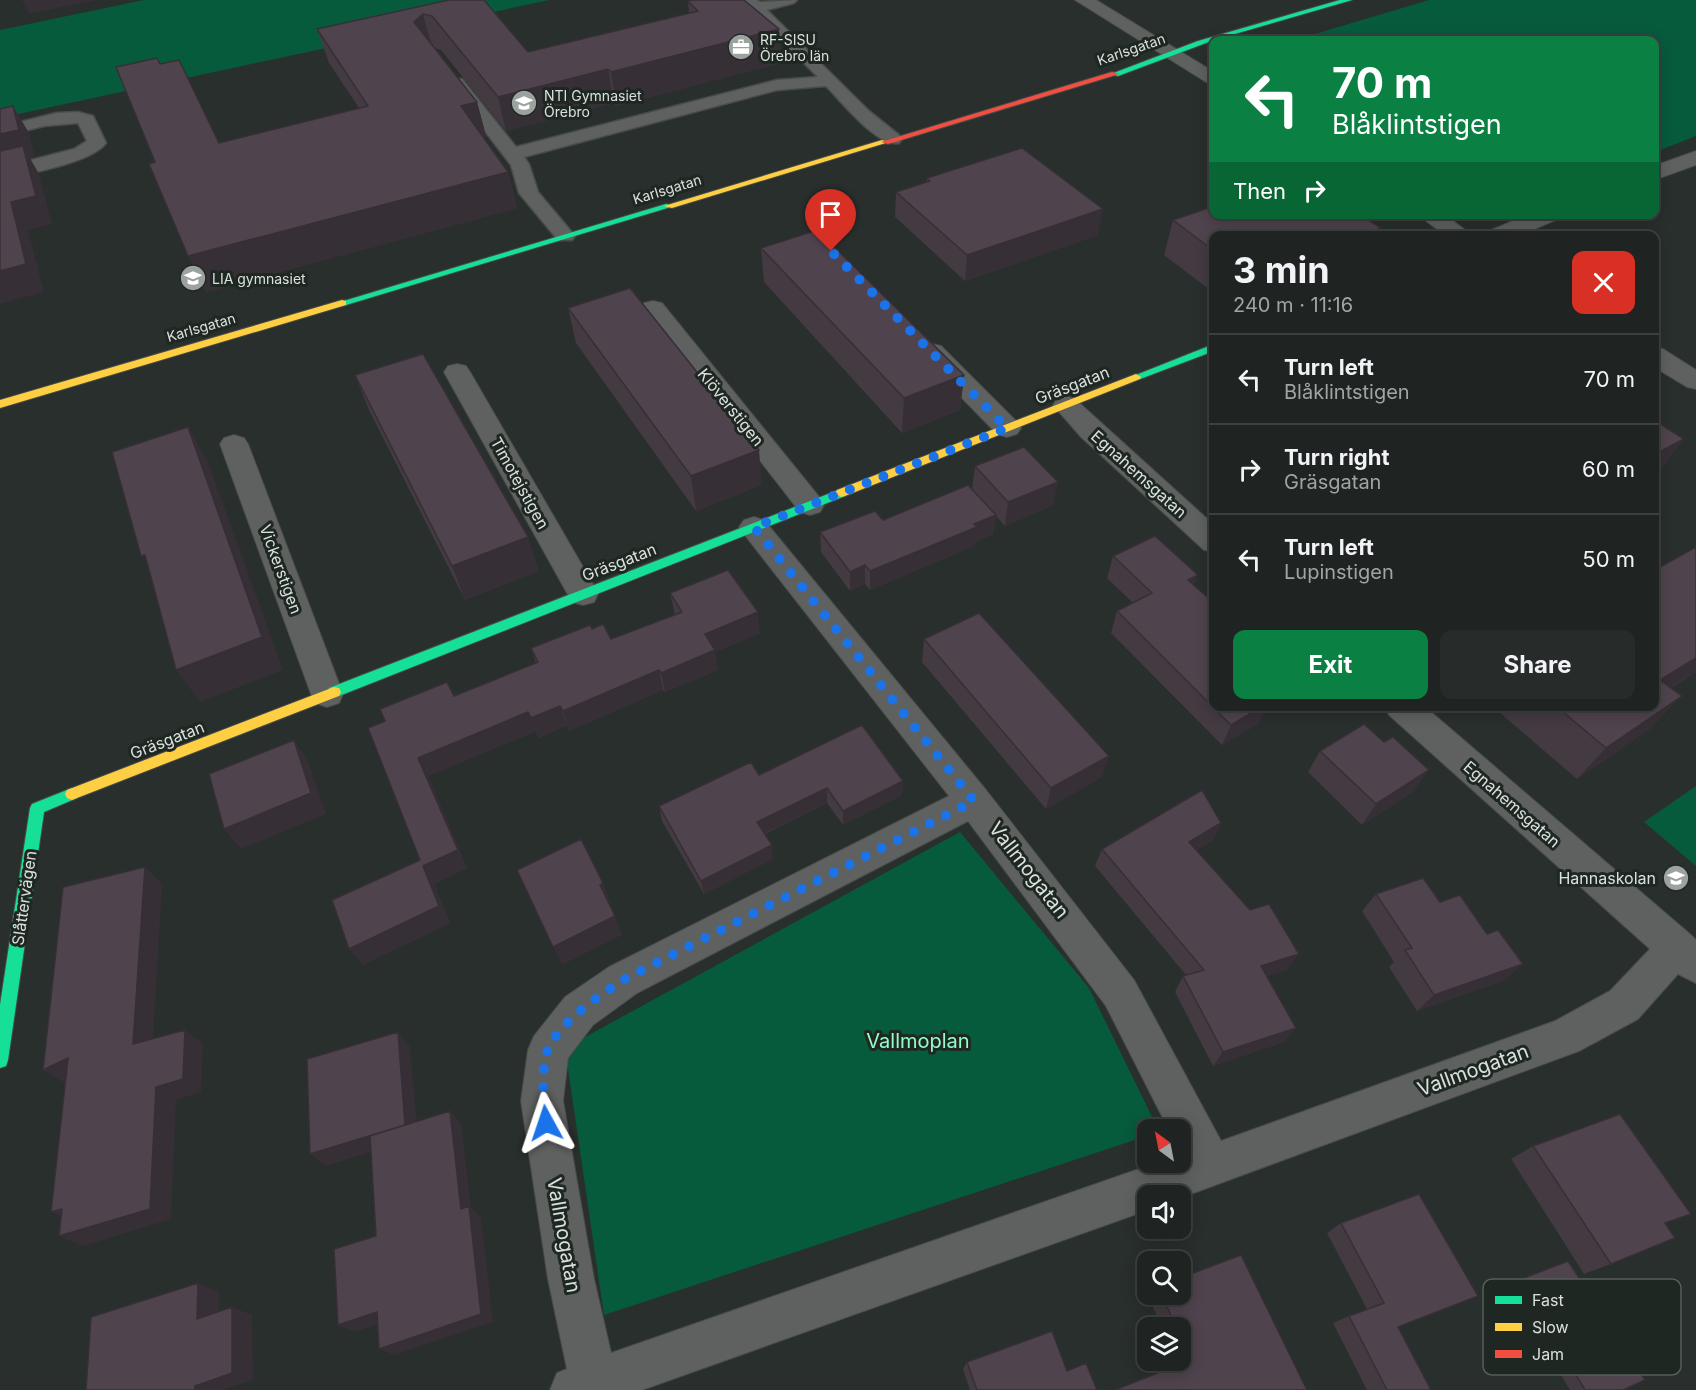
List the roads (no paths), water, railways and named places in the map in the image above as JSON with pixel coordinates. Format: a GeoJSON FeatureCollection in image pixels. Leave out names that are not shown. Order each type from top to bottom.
{"type":"FeatureCollection","features":[{"type":"Feature","properties":{"kind":"street"},"geometry":{"type":"LineString","coordinates":[[1084,0],[1209,78]]}},
{"type":"Feature","properties":{"kind":"street","name":"Karlsgatan"},"geometry":{"type":"LineString","coordinates":[[1226,36],[1343,1]]}},
{"type":"Feature","properties":{"kind":"street","name":"Karlsgatan"},"geometry":{"type":"LineString","coordinates":[[0,404],[1121,72],[1169,53],[1209,41]]}},
{"type":"Feature","properties":{"kind":"street"},"geometry":{"type":"LineString","coordinates":[[1659,172],[1696,157]]}},
{"type":"Feature","properties":{"kind":"street"},"geometry":{"type":"LineString","coordinates":[[1436,219],[1454,231]]}},
{"type":"Feature","properties":{"kind":"street"},"geometry":{"type":"LineString","coordinates":[[1509,231],[1538,219]]}},
{"type":"Feature","properties":{"kind":"street","name":"Klöverstigen"},"geometry":{"type":"LineString","coordinates":[[653,308],[810,505]]}},
{"type":"Feature","properties":{"kind":"street"},"geometry":{"type":"LineString","coordinates":[[915,335],[1007,428]]}},
{"type":"Feature","properties":{"kind":"street","name":"Gräsgatan"},"geometry":{"type":"LineString","coordinates":[[37,808],[1209,349]]}},
{"type":"Feature","properties":{"kind":"street"},"geometry":{"type":"LineString","coordinates":[[1659,359],[1696,381]]}},
{"type":"Feature","properties":{"kind":"street","name":"Timotejstigen"},"geometry":{"type":"LineString","coordinates":[[457,372],[583,594]]}},
{"type":"Feature","properties":{"kind":"street","name":"Egnahemsgatan"},"geometry":{"type":"LineString","coordinates":[[1066,405],[1091,431],[1209,537]]}},
{"type":"Feature","properties":{"kind":"street","name":"Vickerstigen"},"geometry":{"type":"LineString","coordinates":[[234,444],[327,694]]}},
{"type":"Feature","properties":{"kind":"street"},"geometry":{"type":"LineString","coordinates":[[754,527],[974,801]]}},
{"type":"Feature","properties":{"kind":"street","name":"Egnahemsgatan"},"geometry":{"type":"LineString","coordinates":[[1407,711],[1687,957]]}},
{"type":"Feature","properties":{"kind":"street","name":"Vallmogatan"},"geometry":{"type":"LineString","coordinates":[[1211,1166],[1120,993],[974,801],[623,980],[579,1011],[548,1050],[542,1101],[571,1279],[584,1386],[1211,1166],[1565,1037],[1624,1005],[1687,957]]}},
{"type":"Feature","properties":{"kind":"street","name":"Slåttervägen"},"geometry":{"type":"LineString","coordinates":[[0,1059],[37,808]]}},
{"type":"Feature","properties":{"kind":"lane"},"geometry":{"type":"LineString","coordinates":[[752,4],[789,0]]}},
{"type":"Feature","properties":{"kind":"lane"},"geometry":{"type":"LineString","coordinates":[[752,4],[809,58],[863,115],[893,139]]}},
{"type":"Feature","properties":{"kind":"lane"},"geometry":{"type":"LineString","coordinates":[[447,72],[520,164],[529,192],[565,236]]}},
{"type":"Feature","properties":{"kind":"lane"},"geometry":{"type":"LineString","coordinates":[[512,154],[777,86],[830,81]]}},
{"type":"Feature","properties":{"kind":"lane"},"geometry":{"type":"LineString","coordinates":[[0,132],[44,122],[81,117],[87,120],[97,143],[80,153],[0,174]]}},
{"type":"Feature","properties":{"kind":"place","name":"RF-SISU Örebro län"},"geometry":{"type":"Point","coordinates":[741,47]}},
{"type":"Feature","properties":{"kind":"place","name":"NTI Gymnasiet Örebro"},"geometry":{"type":"Point","coordinates":[524,103]}},
{"type":"Feature","properties":{"kind":"place","name":"LIA gymnasiet"},"geometry":{"type":"Point","coordinates":[193,278]}},
{"type":"Feature","properties":{"kind":"place","name":"Hannaskolan"},"geometry":{"type":"Point","coordinates":[1676,878]}},
{"type":"Feature","properties":{"kind":"park label","name":"Vallmoplan"},"geometry":{"type":"Point","coordinates":[918,1041]}}]}
